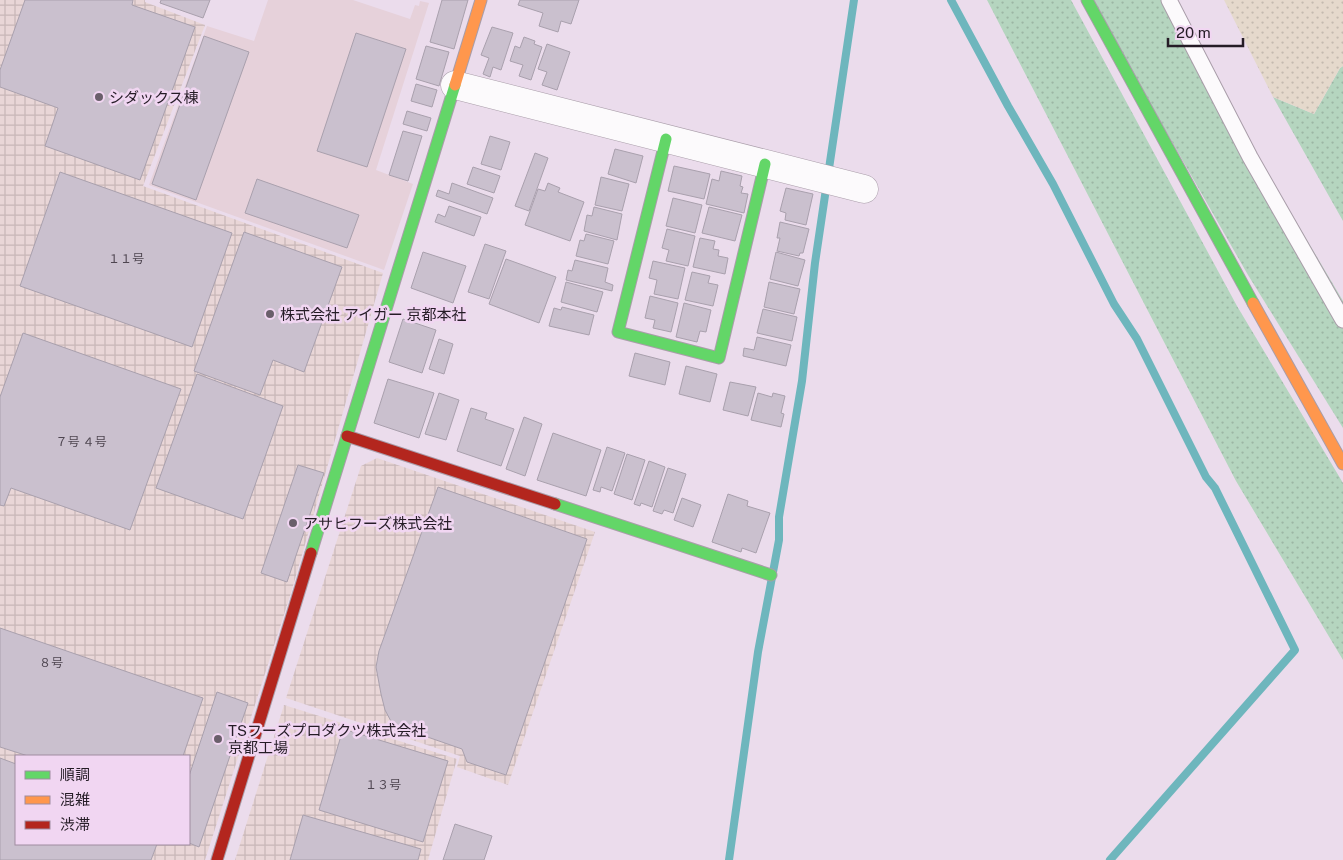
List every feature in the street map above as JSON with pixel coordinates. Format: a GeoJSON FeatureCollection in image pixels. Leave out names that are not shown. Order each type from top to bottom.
{"type":"FeatureCollection","features":[{"type":"Feature","properties":{"kind":"street"},"geometry":{"type":"LineString","coordinates":[[217,860],[481,0]]}},
{"type":"Feature","properties":{"kind":"street"},"geometry":{"type":"LineString","coordinates":[[1087,0],[1343,464]]}},
{"type":"Feature","properties":{"kind":"street"},"geometry":{"type":"LineString","coordinates":[[455,85],[864,189]]}},
{"type":"Feature","properties":{"kind":"street"},"geometry":{"type":"LineString","coordinates":[[666,139],[618,332],[719,358],[765,164]]}},
{"type":"Feature","properties":{"kind":"street"},"geometry":{"type":"LineString","coordinates":[[347,436],[771,574]]}},
{"type":"Feature","properties":{"kind":"lane"},"geometry":{"type":"LineString","coordinates":[[1169,0],[1250,157],[1343,320]]}},
{"type":"Feature","properties":{"kind":"shaded area"},"geometry":{"type":"Polygon","coordinates":[[[0,0],[145,0],[145,2],[205,25],[143,186],[383,273],[291,593],[205,860],[0,860],[0,0]]]}},
{"type":"Feature","properties":{"kind":"shaded area"},"geometry":{"type":"Polygon","coordinates":[[[268,0],[353,0],[410,19],[415,5],[419,6],[420,1],[429,3],[376,170],[413,184],[384,270],[149,185],[207,26],[254,41],[268,0]]]}},
{"type":"Feature","properties":{"kind":"shaded area"},"geometry":{"type":"Polygon","coordinates":[[[377,458],[595,532],[508,785],[457,767],[460,756],[286,698],[361,466],[377,458]]]}},
{"type":"Feature","properties":{"kind":"shaded area"},"geometry":{"type":"Polygon","coordinates":[[[284,705],[457,759],[428,860],[235,860],[284,705]]]}},
{"type":"Feature","properties":{"kind":"green space"},"geometry":{"type":"Polygon","coordinates":[[[987,0],[1071,0],[1237,306],[1343,483],[1343,660],[1236,481],[987,0]]]}},
{"type":"Feature","properties":{"kind":"green space"},"geometry":{"type":"Polygon","coordinates":[[[1091,0],[1165,0],[1343,301],[1343,428],[1248,275],[1091,0]]]}},
{"type":"Feature","properties":{"kind":"green space"},"geometry":{"type":"Polygon","coordinates":[[[1343,66],[1343,221],[1273,97],[1314,114],[1340,68],[1343,66]]]}},
{"type":"Feature","properties":{"kind":"sand"},"geometry":{"type":"Polygon","coordinates":[[[1224,0],[1343,0],[1343,66],[1340,68],[1314,114],[1273,97],[1224,0]]]}},
{"type":"Feature","properties":{"kind":"building","name":"シダックス棟"},"geometry":{"type":"Polygon","coordinates":[[[25,0],[133,0],[132,5],[195,27],[140,180],[45,146],[58,108],[0,87],[0,70],[25,0]]]}},
{"type":"Feature","properties":{"kind":"building"},"geometry":{"type":"Polygon","coordinates":[[[161,0],[210,0],[203,18],[160,3],[161,0]]]}},
{"type":"Feature","properties":{"kind":"building"},"geometry":{"type":"Polygon","coordinates":[[[442,0],[468,0],[454,49],[430,42],[442,0]]]}},
{"type":"Feature","properties":{"kind":"building"},"geometry":{"type":"Polygon","coordinates":[[[520,0],[579,0],[571,24],[561,21],[558,32],[539,26],[543,13],[518,5],[520,0]]]}},
{"type":"Feature","properties":{"kind":"building"},"geometry":{"type":"Polygon","coordinates":[[[492,27],[513,33],[501,70],[493,67],[490,77],[483,74],[489,58],[481,55],[492,27]]]}},
{"type":"Feature","properties":{"kind":"building"},"geometry":{"type":"Polygon","coordinates":[[[356,33],[406,49],[367,167],[317,151],[356,33]]]}},
{"type":"Feature","properties":{"kind":"building"},"geometry":{"type":"Polygon","coordinates":[[[204,36],[249,52],[196,200],[152,184],[204,36]]]}},
{"type":"Feature","properties":{"kind":"building"},"geometry":{"type":"Polygon","coordinates":[[[524,37],[535,41],[534,44],[542,47],[531,80],[519,76],[523,65],[510,61],[515,46],[520,48],[524,37]]]}},
{"type":"Feature","properties":{"kind":"building"},"geometry":{"type":"Polygon","coordinates":[[[547,44],[570,52],[557,90],[542,85],[547,72],[538,69],[547,44]]]}},
{"type":"Feature","properties":{"kind":"building"},"geometry":{"type":"Polygon","coordinates":[[[426,46],[449,52],[439,86],[416,79],[426,46]]]}},
{"type":"Feature","properties":{"kind":"building"},"geometry":{"type":"Polygon","coordinates":[[[416,84],[437,90],[432,107],[411,101],[416,84]]]}},
{"type":"Feature","properties":{"kind":"building"},"geometry":{"type":"Polygon","coordinates":[[[407,111],[431,118],[427,131],[403,124],[407,111]]]}},
{"type":"Feature","properties":{"kind":"building"},"geometry":{"type":"Polygon","coordinates":[[[403,131],[422,136],[408,181],[389,175],[403,131]]]}},
{"type":"Feature","properties":{"kind":"building"},"geometry":{"type":"Polygon","coordinates":[[[490,136],[510,142],[501,170],[481,164],[490,136]]]}},
{"type":"Feature","properties":{"kind":"building"},"geometry":{"type":"Polygon","coordinates":[[[615,149],[643,156],[636,183],[608,174],[615,149]]]}},
{"type":"Feature","properties":{"kind":"building"},"geometry":{"type":"Polygon","coordinates":[[[535,153],[548,158],[529,211],[515,206],[535,153]]]}},
{"type":"Feature","properties":{"kind":"building"},"geometry":{"type":"Polygon","coordinates":[[[674,166],[710,174],[704,199],[668,191],[674,166]]]}},
{"type":"Feature","properties":{"kind":"building"},"geometry":{"type":"Polygon","coordinates":[[[473,167],[500,176],[494,193],[467,184],[473,167]]]}},
{"type":"Feature","properties":{"kind":"building"},"geometry":{"type":"Polygon","coordinates":[[[721,171],[742,176],[740,186],[743,187],[741,193],[748,194],[744,213],[706,204],[712,179],[719,181],[721,171]]]}},
{"type":"Feature","properties":{"kind":"building"},"geometry":{"type":"Polygon","coordinates":[[[60,172],[232,233],[192,347],[20,286],[60,172]]]}},
{"type":"Feature","properties":{"kind":"building"},"geometry":{"type":"Polygon","coordinates":[[[601,177],[629,184],[622,211],[595,205],[601,177]]]}},
{"type":"Feature","properties":{"kind":"building"},"geometry":{"type":"Polygon","coordinates":[[[257,179],[359,215],[347,248],[245,213],[257,179]]]}},
{"type":"Feature","properties":{"kind":"building"},"geometry":{"type":"Polygon","coordinates":[[[452,183],[493,198],[487,214],[436,196],[438,190],[449,194],[452,183]]]}},
{"type":"Feature","properties":{"kind":"building"},"geometry":{"type":"Polygon","coordinates":[[[548,183],[560,188],[558,192],[584,202],[570,241],[525,225],[538,189],[545,191],[548,183]]]}},
{"type":"Feature","properties":{"kind":"building"},"geometry":{"type":"Polygon","coordinates":[[[786,188],[813,194],[806,225],[785,220],[786,213],[780,211],[786,188]]]}},
{"type":"Feature","properties":{"kind":"building"},"geometry":{"type":"Polygon","coordinates":[[[673,198],[702,205],[695,233],[666,226],[673,198]]]}},
{"type":"Feature","properties":{"kind":"building"},"geometry":{"type":"Polygon","coordinates":[[[449,206],[481,217],[474,236],[435,222],[438,214],[445,217],[449,206]]]}},
{"type":"Feature","properties":{"kind":"building"},"geometry":{"type":"Polygon","coordinates":[[[594,207],[622,214],[617,240],[584,231],[587,215],[592,216],[594,207]]]}},
{"type":"Feature","properties":{"kind":"building"},"geometry":{"type":"Polygon","coordinates":[[[709,207],[742,215],[735,241],[702,233],[709,207]]]}},
{"type":"Feature","properties":{"kind":"building"},"geometry":{"type":"Polygon","coordinates":[[[780,222],[809,229],[803,253],[800,253],[799,256],[777,251],[780,238],[777,238],[780,222]]]}},
{"type":"Feature","properties":{"kind":"building"},"geometry":{"type":"Polygon","coordinates":[[[667,229],[695,236],[688,266],[666,261],[669,250],[662,248],[667,229]]]}},
{"type":"Feature","properties":{"kind":"building","name":"株式会社 アイガー 京都本社"},"geometry":{"type":"Polygon","coordinates":[[[244,232],[342,267],[304,372],[273,360],[260,395],[194,371],[244,232]]]}},
{"type":"Feature","properties":{"kind":"building"},"geometry":{"type":"Polygon","coordinates":[[[586,234],[614,241],[608,264],[576,256],[580,240],[584,241],[586,234]]]}},
{"type":"Feature","properties":{"kind":"building"},"geometry":{"type":"Polygon","coordinates":[[[700,238],[715,241],[713,249],[719,250],[718,256],[728,258],[725,274],[693,267],[700,238]]]}},
{"type":"Feature","properties":{"kind":"building"},"geometry":{"type":"Polygon","coordinates":[[[485,244],[506,251],[489,299],[468,292],[485,244]]]}},
{"type":"Feature","properties":{"kind":"building"},"geometry":{"type":"Polygon","coordinates":[[[423,252],[466,266],[453,303],[411,288],[423,252]]]}},
{"type":"Feature","properties":{"kind":"building"},"geometry":{"type":"Polygon","coordinates":[[[776,252],[805,260],[798,286],[770,279],[776,252]]]}},
{"type":"Feature","properties":{"kind":"building"},"geometry":{"type":"Polygon","coordinates":[[[506,259],[556,277],[539,323],[489,304],[506,259]]]}},
{"type":"Feature","properties":{"kind":"building"},"geometry":{"type":"Polygon","coordinates":[[[575,260],[608,268],[605,282],[613,285],[612,291],[566,280],[568,270],[572,271],[575,260]]]}},
{"type":"Feature","properties":{"kind":"building"},"geometry":{"type":"Polygon","coordinates":[[[653,261],[685,268],[678,299],[654,294],[657,280],[649,278],[653,261]]]}},
{"type":"Feature","properties":{"kind":"building"},"geometry":{"type":"Polygon","coordinates":[[[692,272],[710,276],[708,283],[718,285],[713,306],[685,300],[692,272]]]}},
{"type":"Feature","properties":{"kind":"building"},"geometry":{"type":"Polygon","coordinates":[[[566,282],[603,292],[597,312],[561,302],[566,282]]]}},
{"type":"Feature","properties":{"kind":"building"},"geometry":{"type":"Polygon","coordinates":[[[769,282],[800,289],[794,314],[764,307],[769,282]]]}},
{"type":"Feature","properties":{"kind":"building"},"geometry":{"type":"Polygon","coordinates":[[[650,296],[678,303],[671,332],[653,328],[655,320],[645,318],[650,296]]]}},
{"type":"Feature","properties":{"kind":"building"},"geometry":{"type":"Polygon","coordinates":[[[684,303],[711,310],[706,332],[700,331],[697,342],[676,337],[684,303]]]}},
{"type":"Feature","properties":{"kind":"building"},"geometry":{"type":"Polygon","coordinates":[[[562,307],[594,315],[589,335],[549,326],[554,308],[561,310],[562,307]]]}},
{"type":"Feature","properties":{"kind":"building"},"geometry":{"type":"Polygon","coordinates":[[[763,309],[797,317],[792,341],[757,333],[763,309]]]}},
{"type":"Feature","properties":{"kind":"building"},"geometry":{"type":"Polygon","coordinates":[[[403,319],[436,330],[422,373],[389,362],[403,319]]]}},
{"type":"Feature","properties":{"kind":"building"},"geometry":{"type":"Polygon","coordinates":[[[23,333],[181,389],[130,530],[11,488],[4,506],[0,505],[0,397],[23,333]]]}},
{"type":"Feature","properties":{"kind":"building"},"geometry":{"type":"Polygon","coordinates":[[[757,337],[791,345],[786,366],[743,356],[744,348],[754,350],[757,337]]]}},
{"type":"Feature","properties":{"kind":"building"},"geometry":{"type":"Polygon","coordinates":[[[439,339],[453,344],[444,374],[429,369],[439,339]]]}},
{"type":"Feature","properties":{"kind":"building"},"geometry":{"type":"Polygon","coordinates":[[[635,353],[670,362],[665,385],[629,376],[635,353]]]}},
{"type":"Feature","properties":{"kind":"building"},"geometry":{"type":"Polygon","coordinates":[[[686,366],[717,374],[710,402],[679,394],[686,366]]]}},
{"type":"Feature","properties":{"kind":"building"},"geometry":{"type":"Polygon","coordinates":[[[197,374],[283,406],[243,519],[156,488],[197,374]]]}},
{"type":"Feature","properties":{"kind":"building"},"geometry":{"type":"Polygon","coordinates":[[[388,379],[434,393],[419,438],[374,423],[388,379]]]}},
{"type":"Feature","properties":{"kind":"building"},"geometry":{"type":"Polygon","coordinates":[[[730,382],[756,387],[748,416],[723,410],[730,382]]]}},
{"type":"Feature","properties":{"kind":"building"},"geometry":{"type":"Polygon","coordinates":[[[439,393],[459,400],[446,440],[425,434],[439,393]]]}},
{"type":"Feature","properties":{"kind":"building"},"geometry":{"type":"Polygon","coordinates":[[[758,393],[772,397],[773,393],[785,396],[781,413],[784,414],[781,427],[751,420],[758,393]]]}},
{"type":"Feature","properties":{"kind":"building"},"geometry":{"type":"Polygon","coordinates":[[[471,408],[487,413],[485,419],[514,429],[501,466],[457,451],[471,408]]]}},
{"type":"Feature","properties":{"kind":"building"},"geometry":{"type":"Polygon","coordinates":[[[524,417],[542,424],[525,476],[506,469],[524,417]]]}},
{"type":"Feature","properties":{"kind":"building"},"geometry":{"type":"Polygon","coordinates":[[[553,433],[601,450],[586,496],[537,480],[553,433]]]}},
{"type":"Feature","properties":{"kind":"building"},"geometry":{"type":"Polygon","coordinates":[[[607,447],[625,453],[612,491],[601,487],[600,492],[593,490],[607,447]]]}},
{"type":"Feature","properties":{"kind":"building"},"geometry":{"type":"Polygon","coordinates":[[[627,454],[645,460],[632,500],[614,494],[627,454]]]}},
{"type":"Feature","properties":{"kind":"building"},"geometry":{"type":"Polygon","coordinates":[[[649,461],[665,467],[652,507],[641,503],[640,506],[634,504],[649,461]]]}},
{"type":"Feature","properties":{"kind":"building","name":"アサヒフーズ株式会社"},"geometry":{"type":"Polygon","coordinates":[[[298,465],[324,473],[287,582],[261,573],[298,465]]]}},
{"type":"Feature","properties":{"kind":"building"},"geometry":{"type":"Polygon","coordinates":[[[668,468],[686,474],[673,513],[664,510],[662,514],[653,511],[668,468]]]}},
{"type":"Feature","properties":{"kind":"building"},"geometry":{"type":"Polygon","coordinates":[[[438,487],[587,539],[506,775],[467,762],[462,749],[393,725],[385,710],[381,694],[376,667],[379,651],[438,487]]]}},
{"type":"Feature","properties":{"kind":"building"},"geometry":{"type":"Polygon","coordinates":[[[728,494],[748,501],[747,506],[770,513],[756,553],[742,548],[741,552],[712,542],[728,494]]]}},
{"type":"Feature","properties":{"kind":"building"},"geometry":{"type":"Polygon","coordinates":[[[682,498],[701,505],[693,527],[674,520],[682,498]]]}},
{"type":"Feature","properties":{"kind":"building"},"geometry":{"type":"Polygon","coordinates":[[[0,628],[203,698],[183,755],[25,755],[0,747],[0,628]]]}},
{"type":"Feature","properties":{"kind":"building","name":"TSフーズプロダクツ株式会社 京都工場"},"geometry":{"type":"Polygon","coordinates":[[[217,692],[248,703],[199,847],[190,843],[190,773],[217,692]]]}},
{"type":"Feature","properties":{"kind":"building"},"geometry":{"type":"Polygon","coordinates":[[[343,729],[448,761],[423,842],[319,810],[343,729]]]}},
{"type":"Feature","properties":{"kind":"building"},"geometry":{"type":"Polygon","coordinates":[[[0,758],[15,764],[15,845],[157,845],[151,860],[0,860],[0,758]]]}},
{"type":"Feature","properties":{"kind":"building"},"geometry":{"type":"Polygon","coordinates":[[[303,815],[421,849],[418,860],[290,860],[303,815]]]}},
{"type":"Feature","properties":{"kind":"building"},"geometry":{"type":"Polygon","coordinates":[[[455,824],[492,836],[484,860],[443,860],[455,824]]]}},
{"type":"Feature","properties":{"kind":"waterway"},"geometry":{"type":"LineString","coordinates":[[729,860],[758,652],[779,540],[779,517],[802,381],[815,263],[854,0]]}},
{"type":"Feature","properties":{"kind":"waterway"},"geometry":{"type":"LineString","coordinates":[[951,0],[1008,106],[1053,184],[1114,304],[1137,339],[1206,477],[1215,488],[1295,650],[1110,860]]}},
{"type":"Feature","properties":{"kind":"traffic: fast"},"geometry":{"type":"LineString","coordinates":[[1087,0],[1253,303]]}},
{"type":"Feature","properties":{"kind":"traffic: fast"},"geometry":{"type":"LineString","coordinates":[[311,553],[455,85]]}},
{"type":"Feature","properties":{"kind":"traffic: fast"},"geometry":{"type":"LineString","coordinates":[[666,139],[618,332],[719,358],[765,164]]}},
{"type":"Feature","properties":{"kind":"traffic: fast"},"geometry":{"type":"LineString","coordinates":[[555,504],[771,575]]}},
{"type":"Feature","properties":{"kind":"traffic: slow"},"geometry":{"type":"LineString","coordinates":[[455,85],[481,0]]}},
{"type":"Feature","properties":{"kind":"traffic: slow"},"geometry":{"type":"LineString","coordinates":[[1253,303],[1343,464]]}},
{"type":"Feature","properties":{"kind":"traffic: jam"},"geometry":{"type":"LineString","coordinates":[[347,436],[555,504]]}},
{"type":"Feature","properties":{"kind":"traffic: jam"},"geometry":{"type":"LineString","coordinates":[[217,860],[311,553]]}},
{"type":"Feature","properties":{"kind":"place","name":"シダックス棟"},"geometry":{"type":"Point","coordinates":[99,97]}},
{"type":"Feature","properties":{"kind":"place","name":"株式会社 アイガー 京都本社"},"geometry":{"type":"Point","coordinates":[270,314]}},
{"type":"Feature","properties":{"kind":"place","name":"アサヒフーズ株式会社"},"geometry":{"type":"Point","coordinates":[293,523]}},
{"type":"Feature","properties":{"kind":"place","name":"TSフーズプロダクツ株式会社 京都工場"},"geometry":{"type":"Point","coordinates":[218,739]}}]}
